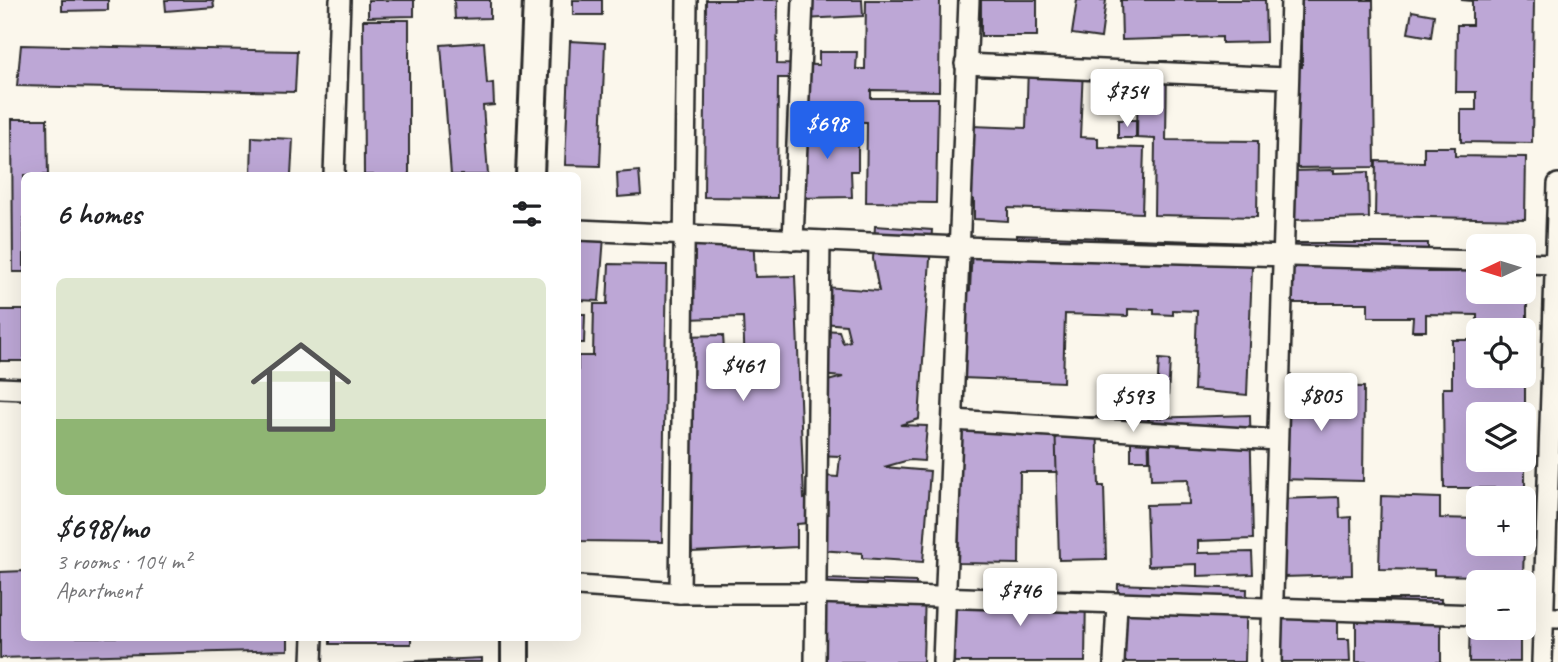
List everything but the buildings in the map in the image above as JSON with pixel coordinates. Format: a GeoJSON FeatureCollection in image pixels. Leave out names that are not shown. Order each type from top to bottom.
{"type":"FeatureCollection","features":[{"type":"Feature","properties":{"kind":"street"},"geometry":{"type":"LineString","coordinates":[[334,172],[340,0]]}},
{"type":"Feature","properties":{"kind":"street"},"geometry":{"type":"LineString","coordinates":[[530,172],[537,0]]}},
{"type":"Feature","properties":{"kind":"street"},"geometry":{"type":"LineString","coordinates":[[680,593],[687,0]]}},
{"type":"Feature","properties":{"kind":"street"},"geometry":{"type":"LineString","coordinates":[[793,240],[803,0]]}},
{"type":"Feature","properties":{"kind":"street"},"geometry":{"type":"LineString","coordinates":[[943,662],[969,0]]}},
{"type":"Feature","properties":{"kind":"street"},"geometry":{"type":"LineString","coordinates":[[1271,662],[1291,0]]}},
{"type":"Feature","properties":{"kind":"street"},"geometry":{"type":"LineString","coordinates":[[965,64],[1287,78]]}},
{"type":"Feature","properties":{"kind":"street"},"geometry":{"type":"LineString","coordinates":[[1542,662],[1558,184]]}},
{"type":"Feature","properties":{"kind":"street"},"geometry":{"type":"LineString","coordinates":[[581,230],[959,247],[1466,261]]}},
{"type":"Feature","properties":{"kind":"street"},"geometry":{"type":"LineString","coordinates":[[816,662],[820,241]]}},
{"type":"Feature","properties":{"kind":"street"},"geometry":{"type":"LineString","coordinates":[[1536,263],[1556,264]]}},
{"type":"Feature","properties":{"kind":"street"},"geometry":{"type":"LineString","coordinates":[[0,388],[21,389]]}},
{"type":"Feature","properties":{"kind":"street"},"geometry":{"type":"LineString","coordinates":[[953,419],[1277,440]]}},
{"type":"Feature","properties":{"kind":"street"},"geometry":{"type":"LineString","coordinates":[[581,586],[680,593],[817,593],[1466,615]]}},
{"type":"Feature","properties":{"kind":"street"},"geometry":{"type":"LineString","coordinates":[[1114,662],[1117,604]]}},
{"type":"Feature","properties":{"kind":"street"},"geometry":{"type":"LineString","coordinates":[[312,662],[313,641]]}},
{"type":"Feature","properties":{"kind":"street"},"geometry":{"type":"LineString","coordinates":[[515,641],[515,662]]}}]}
